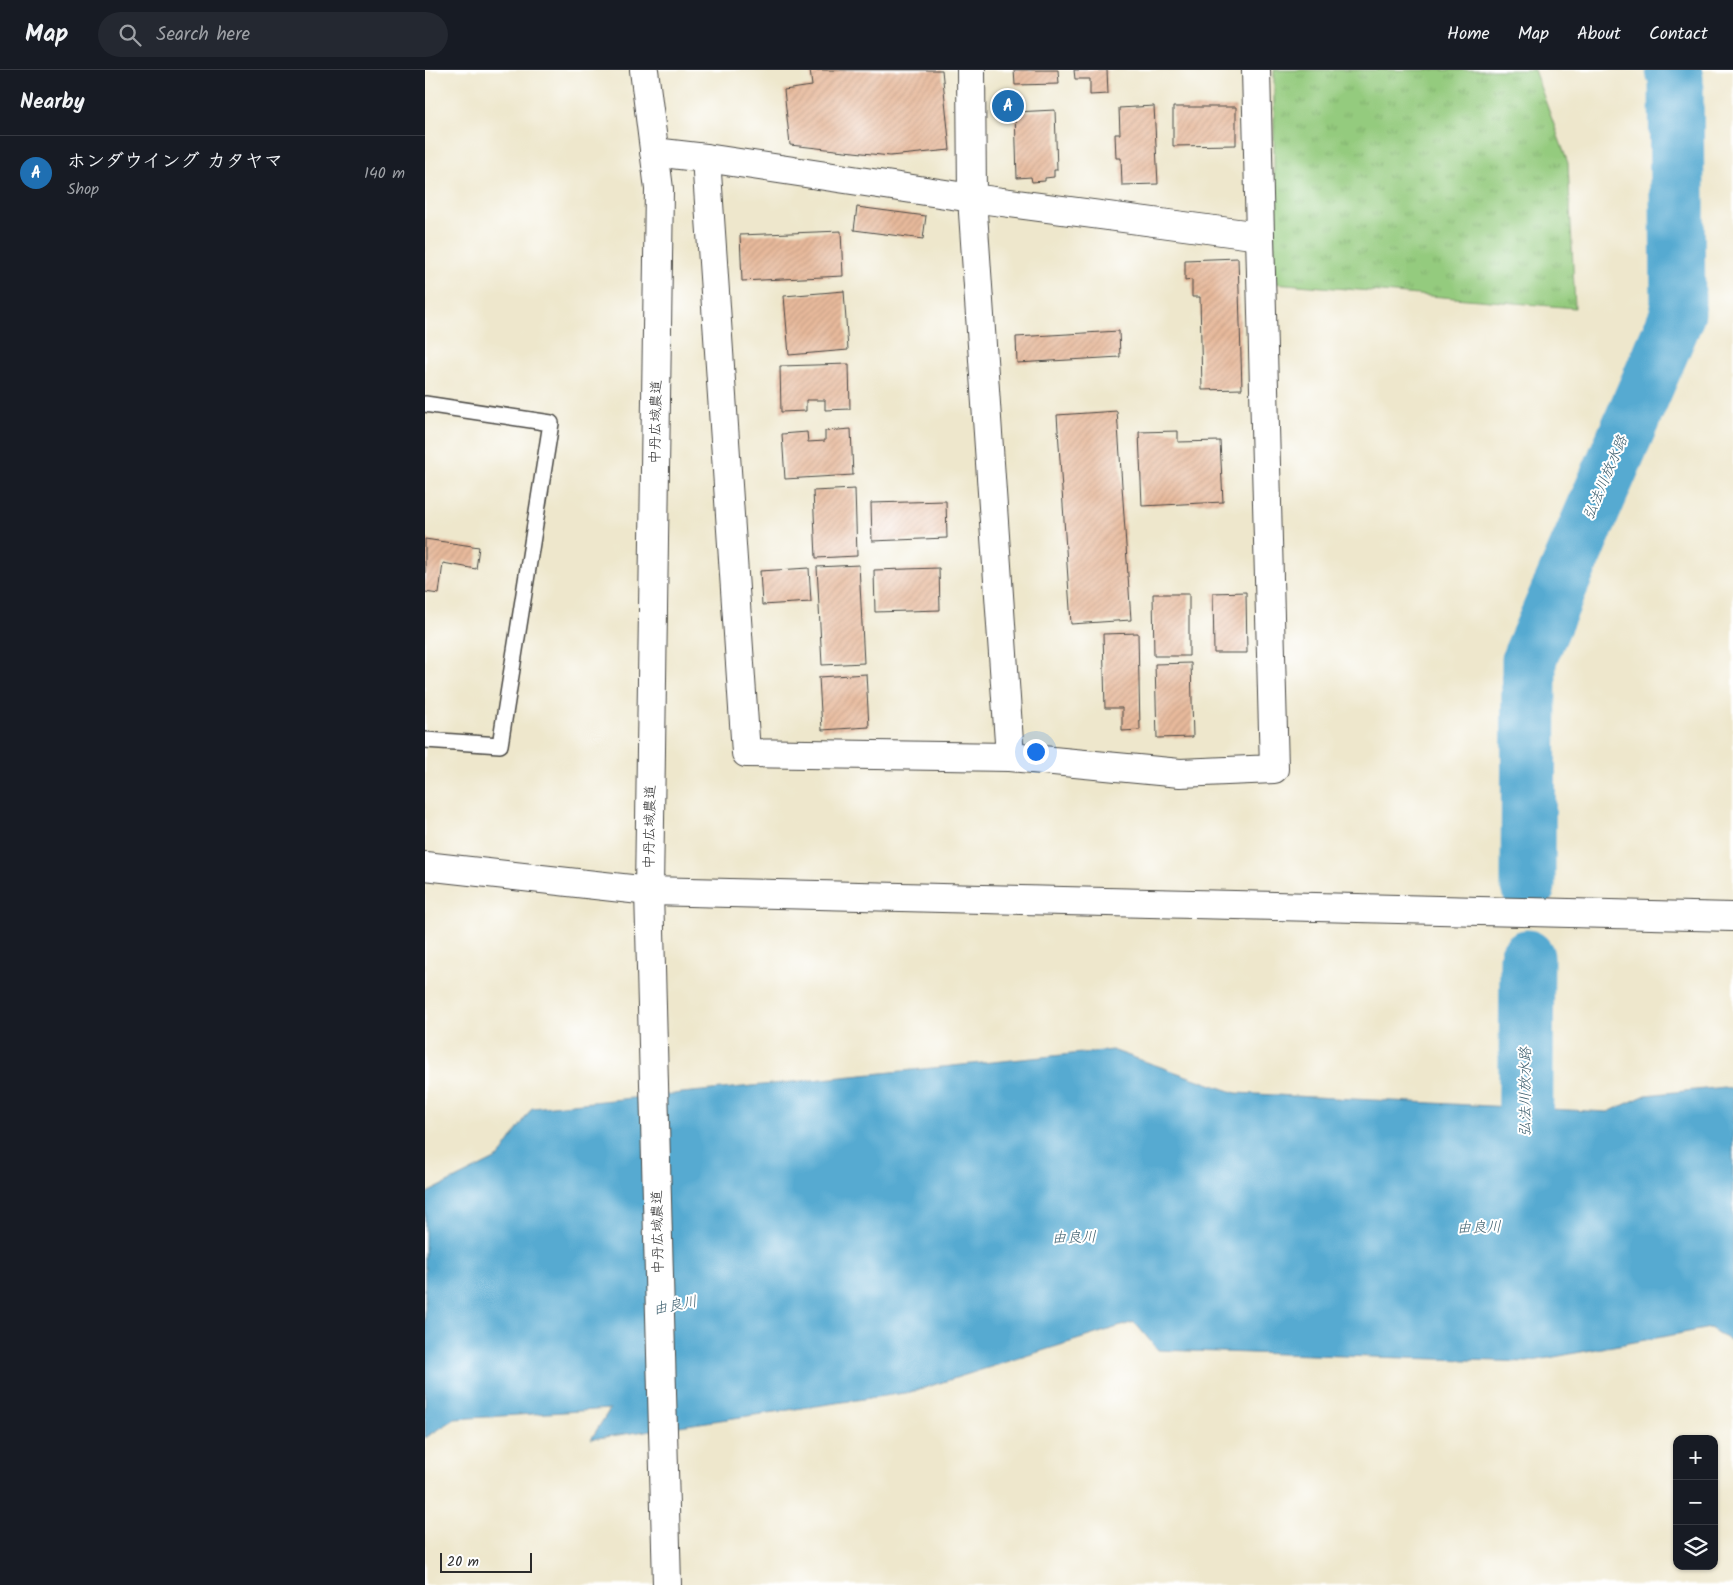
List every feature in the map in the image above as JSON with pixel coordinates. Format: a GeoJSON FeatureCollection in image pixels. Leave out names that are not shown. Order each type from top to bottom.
{"type":"FeatureCollection","features":[{"type":"Feature","properties":{"kind":"street","name":"中丹広域農道"},"geometry":{"type":"LineString","coordinates":[[644,70],[659,189],[649,891],[667,1585]]}},
{"type":"Feature","properties":{"kind":"street"},"geometry":{"type":"LineString","coordinates":[[971,70],[972,198],[1010,757]]}},
{"type":"Feature","properties":{"kind":"street"},"geometry":{"type":"LineString","coordinates":[[706,158],[746,752],[1010,757],[1180,773],[1274,769],[1256,70]]}},
{"type":"Feature","properties":{"kind":"street"},"geometry":{"type":"LineString","coordinates":[[654,152],[706,158],[972,198],[1261,236]]}},
{"type":"Feature","properties":{"kind":"street"},"geometry":{"type":"LineString","coordinates":[[425,866],[649,891],[1733,917]]}},
{"type":"Feature","properties":{"kind":"lane"},"geometry":{"type":"LineString","coordinates":[[425,404],[551,423],[501,745],[425,740]]}},
{"type":"Feature","properties":{"kind":"green space"},"geometry":{"type":"Polygon","coordinates":[[[1274,70],[1534,70],[1568,163],[1575,308],[1274,283],[1274,70]]]}},
{"type":"Feature","properties":{"kind":"water","name":"由良川"},"geometry":{"type":"Polygon","coordinates":[[[1112,1050],[1236,1093],[1608,1112],[1646,1095],[1724,1087],[1733,1090],[1733,1343],[1710,1328],[1527,1362],[1158,1350],[1134,1322],[911,1392],[591,1439],[610,1409],[455,1419],[425,1438],[425,1194],[499,1157],[532,1108],[1112,1050]]]}},
{"type":"Feature","properties":{"kind":"building"},"geometry":{"type":"Polygon","coordinates":[[[810,70],[942,70],[950,150],[890,156],[790,145],[784,90],[812,86],[810,70]]]}},
{"type":"Feature","properties":{"kind":"building"},"geometry":{"type":"Polygon","coordinates":[[[1014,70],[1058,70],[1059,84],[1015,85],[1014,70]]]}},
{"type":"Feature","properties":{"kind":"building"},"geometry":{"type":"Polygon","coordinates":[[[1074,70],[1107,70],[1108,94],[1090,95],[1090,79],[1075,79],[1074,70]]]}},
{"type":"Feature","properties":{"kind":"building"},"geometry":{"type":"Polygon","coordinates":[[[1154,106],[1158,184],[1122,185],[1121,158],[1116,158],[1115,134],[1120,134],[1119,108],[1154,106]]]}},
{"type":"Feature","properties":{"kind":"building"},"geometry":{"type":"Polygon","coordinates":[[[1173,107],[1236,107],[1236,145],[1173,146],[1173,107]]]}},
{"type":"Feature","properties":{"kind":"building"},"geometry":{"type":"Polygon","coordinates":[[[1055,110],[1057,170],[1054,170],[1054,177],[1045,178],[1045,181],[1032,182],[1031,177],[1017,178],[1015,112],[1055,110]]]}},
{"type":"Feature","properties":{"kind":"building"},"geometry":{"type":"Polygon","coordinates":[[[857,207],[926,216],[923,239],[854,230],[857,207]]]}},
{"type":"Feature","properties":{"kind":"building"},"geometry":{"type":"Polygon","coordinates":[[[841,231],[843,276],[742,281],[740,235],[841,231]]]}},
{"type":"Feature","properties":{"kind":"building"},"geometry":{"type":"Polygon","coordinates":[[[1238,258],[1242,389],[1202,390],[1200,297],[1192,297],[1192,280],[1185,281],[1185,260],[1238,258]]]}},
{"type":"Feature","properties":{"kind":"building"},"geometry":{"type":"Polygon","coordinates":[[[844,291],[848,350],[789,355],[784,296],[844,291]]]}},
{"type":"Feature","properties":{"kind":"building"},"geometry":{"type":"Polygon","coordinates":[[[1119,331],[1120,357],[1017,363],[1016,337],[1119,331]]]}},
{"type":"Feature","properties":{"kind":"building"},"geometry":{"type":"Polygon","coordinates":[[[849,364],[850,409],[825,410],[825,400],[806,400],[806,411],[781,412],[780,366],[849,364]]]}},
{"type":"Feature","properties":{"kind":"building"},"geometry":{"type":"Polygon","coordinates":[[[1117,411],[1131,620],[1071,624],[1057,415],[1117,411]]]}},
{"type":"Feature","properties":{"kind":"building"},"geometry":{"type":"Polygon","coordinates":[[[851,429],[853,475],[785,479],[782,434],[807,432],[808,442],[825,441],[825,431],[851,429]]]}},
{"type":"Feature","properties":{"kind":"building"},"geometry":{"type":"Polygon","coordinates":[[[1178,431],[1178,442],[1220,441],[1223,502],[1142,506],[1139,432],[1178,431]]]}},
{"type":"Feature","properties":{"kind":"building"},"geometry":{"type":"Polygon","coordinates":[[[855,489],[857,556],[816,558],[813,491],[855,489]]]}},
{"type":"Feature","properties":{"kind":"building"},"geometry":{"type":"Polygon","coordinates":[[[946,501],[947,538],[872,541],[871,503],[946,501]]]}},
{"type":"Feature","properties":{"kind":"building"},"geometry":{"type":"Polygon","coordinates":[[[425,539],[479,547],[476,569],[443,563],[439,594],[425,592],[425,539]]]}},
{"type":"Feature","properties":{"kind":"building"},"geometry":{"type":"Polygon","coordinates":[[[859,565],[864,663],[822,665],[817,567],[859,565]]]}},
{"type":"Feature","properties":{"kind":"building"},"geometry":{"type":"Polygon","coordinates":[[[809,568],[811,602],[762,605],[760,571],[809,568]]]}},
{"type":"Feature","properties":{"kind":"building"},"geometry":{"type":"Polygon","coordinates":[[[939,568],[940,610],[875,612],[874,570],[939,568]]]}},
{"type":"Feature","properties":{"kind":"building"},"geometry":{"type":"Polygon","coordinates":[[[1246,592],[1247,653],[1214,653],[1213,593],[1246,592]]]}},
{"type":"Feature","properties":{"kind":"building"},"geometry":{"type":"Polygon","coordinates":[[[1153,594],[1189,594],[1189,656],[1154,656],[1153,594]]]}},
{"type":"Feature","properties":{"kind":"building"},"geometry":{"type":"Polygon","coordinates":[[[1138,633],[1140,730],[1122,731],[1122,708],[1105,708],[1103,634],[1138,633]]]}},
{"type":"Feature","properties":{"kind":"building"},"geometry":{"type":"Polygon","coordinates":[[[1191,663],[1193,737],[1157,738],[1155,664],[1191,663]]]}},
{"type":"Feature","properties":{"kind":"building"},"geometry":{"type":"Polygon","coordinates":[[[866,674],[869,727],[822,730],[819,677],[866,674]]]}},
{"type":"Feature","properties":{"kind":"waterway","name":"弘法川放水路"},"geometry":{"type":"LineString","coordinates":[[1528,886],[1529,659],[1678,313],[1676,78],[1673,70]]}},
{"type":"Feature","properties":{"kind":"waterway","name":"弘法川放水路"},"geometry":{"type":"LineString","coordinates":[[1525,1184],[1527,957]]}},
{"type":"Feature","properties":{"kind":"place","name":"ホンダウイング カタヤマ"},"geometry":{"type":"Point","coordinates":[1008,106]}}]}
